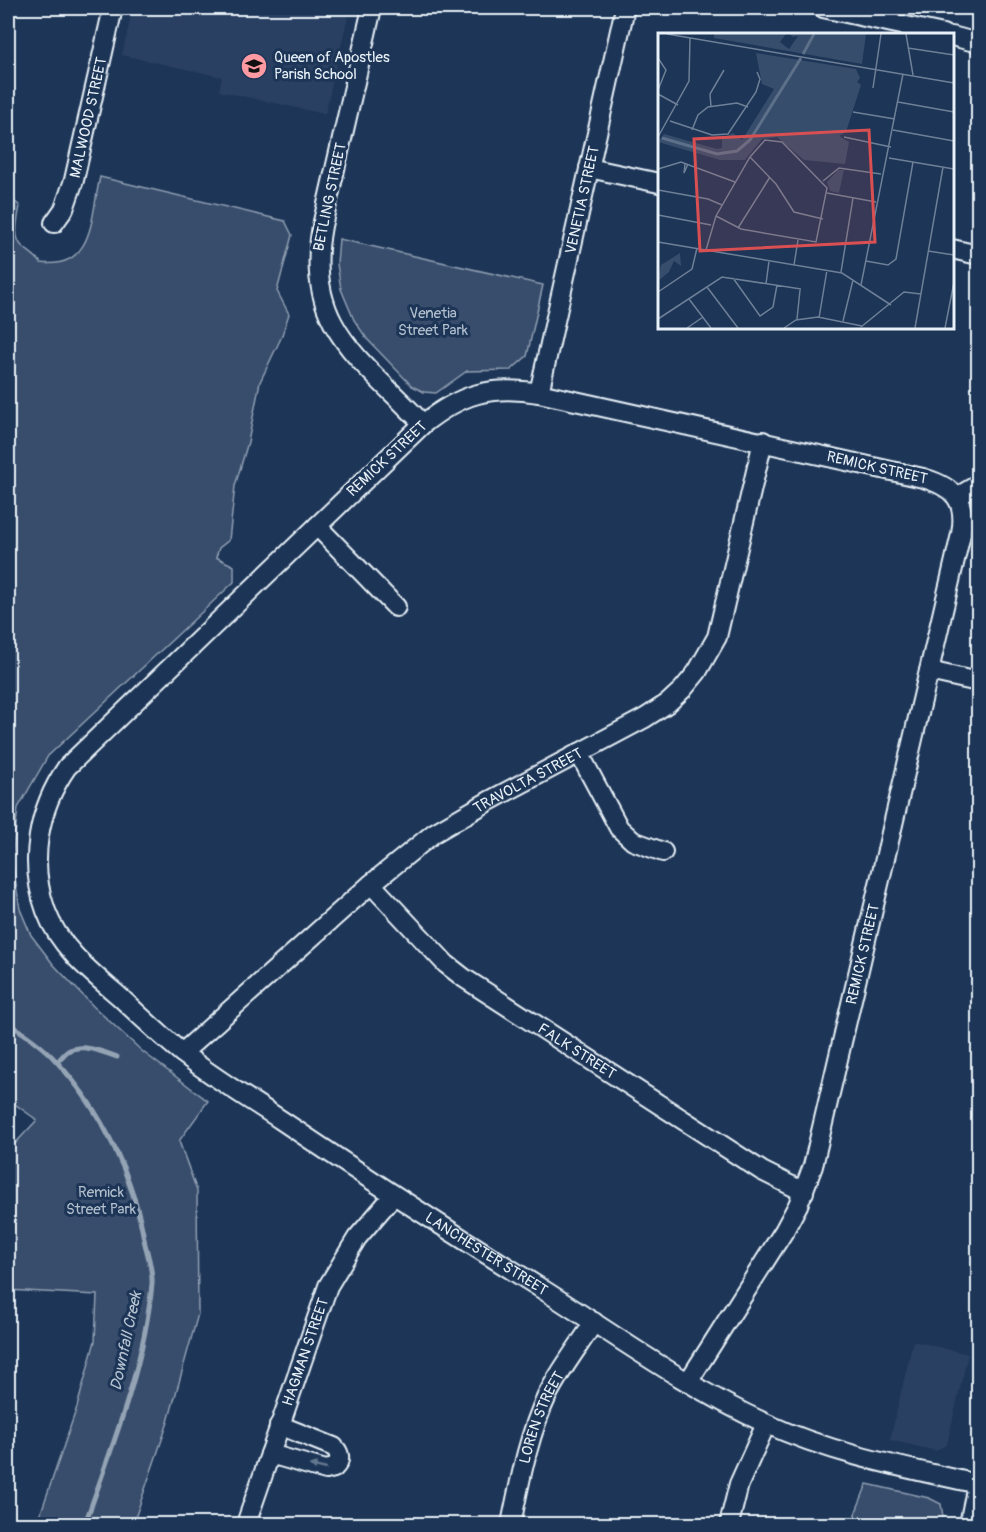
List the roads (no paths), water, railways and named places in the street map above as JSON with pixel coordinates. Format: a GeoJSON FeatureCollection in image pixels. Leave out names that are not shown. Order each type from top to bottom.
{"type":"FeatureCollection","features":[{"type":"Feature","properties":{"kind":"street","name":"MALWOOD STREET"},"geometry":{"type":"LineString","coordinates":[[54,223],[64,209],[74,180],[113,8]]}},
{"type":"Feature","properties":{"kind":"street","name":"BETLING STREET"},"geometry":{"type":"LineString","coordinates":[[372,8],[322,226],[318,276],[327,311],[341,337],[353,353],[423,424]]}},
{"type":"Feature","properties":{"kind":"street","name":"VENETIA STREET"},"geometry":{"type":"LineString","coordinates":[[539,393],[625,8]]}},
{"type":"Feature","properties":{"kind":"street"},"geometry":{"type":"LineString","coordinates":[[823,8],[938,33]]}},
{"type":"Feature","properties":{"kind":"street"},"geometry":{"type":"LineString","coordinates":[[953,37],[978,43]]}},
{"type":"Feature","properties":{"kind":"street"},"geometry":{"type":"LineString","coordinates":[[589,168],[658,183]]}},
{"type":"Feature","properties":{"kind":"street"},"geometry":{"type":"LineString","coordinates":[[953,249],[978,255]]}},
{"type":"Feature","properties":{"kind":"street","name":"REMICK STREET"},"geometry":{"type":"LineString","coordinates":[[52,924],[40,887],[37,842],[46,805],[55,784],[67,767],[423,424],[452,403],[476,393],[505,389],[539,393],[763,441],[938,482],[949,489],[957,497],[962,510],[963,523],[813,1166],[804,1192],[784,1231],[688,1382]]}},
{"type":"Feature","properties":{"kind":"street","name":"TRAVOLTA STREET"},"geometry":{"type":"LineString","coordinates":[[182,1053],[404,856],[461,816],[645,718],[668,703],[683,689],[709,653],[723,616],[763,441]]}},
{"type":"Feature","properties":{"kind":"street"},"geometry":{"type":"LineString","coordinates":[[957,497],[974,487]]}},
{"type":"Feature","properties":{"kind":"street"},"geometry":{"type":"LineString","coordinates":[[317,526],[396,607]]}},
{"type":"Feature","properties":{"kind":"street"},"geometry":{"type":"LineString","coordinates":[[929,670],[978,682]]}},
{"type":"Feature","properties":{"kind":"street"},"geometry":{"type":"LineString","coordinates":[[579,753],[619,828],[633,841],[663,852]]}},
{"type":"Feature","properties":{"kind":"street","name":"FALK STREET"},"geometry":{"type":"LineString","coordinates":[[371,884],[446,964],[464,978],[762,1171],[804,1192]]}},
{"type":"Feature","properties":{"kind":"street","name":"LANCHESTER STREET"},"geometry":{"type":"LineString","coordinates":[[52,924],[69,949],[86,966],[182,1053],[393,1196],[688,1382],[734,1409],[818,1444],[848,1453],[978,1482]]}},
{"type":"Feature","properties":{"kind":"street","name":"HAGMAN STREET"},"geometry":{"type":"LineString","coordinates":[[246,1524],[328,1286],[357,1238],[393,1196]]}},
{"type":"Feature","properties":{"kind":"street","name":"LOREN STREET"},"geometry":{"type":"LineString","coordinates":[[511,1524],[526,1456],[539,1414],[562,1372],[594,1322]]}},
{"type":"Feature","properties":{"kind":"street"},"geometry":{"type":"LineString","coordinates":[[729,1524],[739,1484],[766,1424]]}},
{"type":"Feature","properties":{"kind":"street"},"geometry":{"type":"LineString","coordinates":[[270,1454],[326,1470],[334,1468],[339,1462],[339,1454],[334,1447],[279,1425]]}},
{"type":"Feature","properties":{"kind":"street"},"geometry":{"type":"LineString","coordinates":[[969,1524],[978,1482]]}},
{"type":"Feature","properties":{"kind":"waterway","name":"Downfall Creek"},"geometry":{"type":"LineString","coordinates":[[8,1023],[40,1046],[57,1062],[74,1081],[102,1124],[133,1195],[151,1269],[152,1284],[142,1346],[126,1406],[85,1524]]}},
{"type":"Feature","properties":{"kind":"waterway"},"geometry":{"type":"LineString","coordinates":[[57,1062],[68,1051],[80,1048],[93,1049],[117,1057]]}},
{"type":"Feature","properties":{"kind":"place","name":"Queen of Apostles Parish School"},"geometry":{"type":"Point","coordinates":[254,66]}},
{"type":"Feature","properties":{"kind":"park label","name":"Venetia Street Park"},"geometry":{"type":"Point","coordinates":[433,322]}},
{"type":"Feature","properties":{"kind":"park label","name":"Remick Street Park"},"geometry":{"type":"Point","coordinates":[101,1200]}}]}
